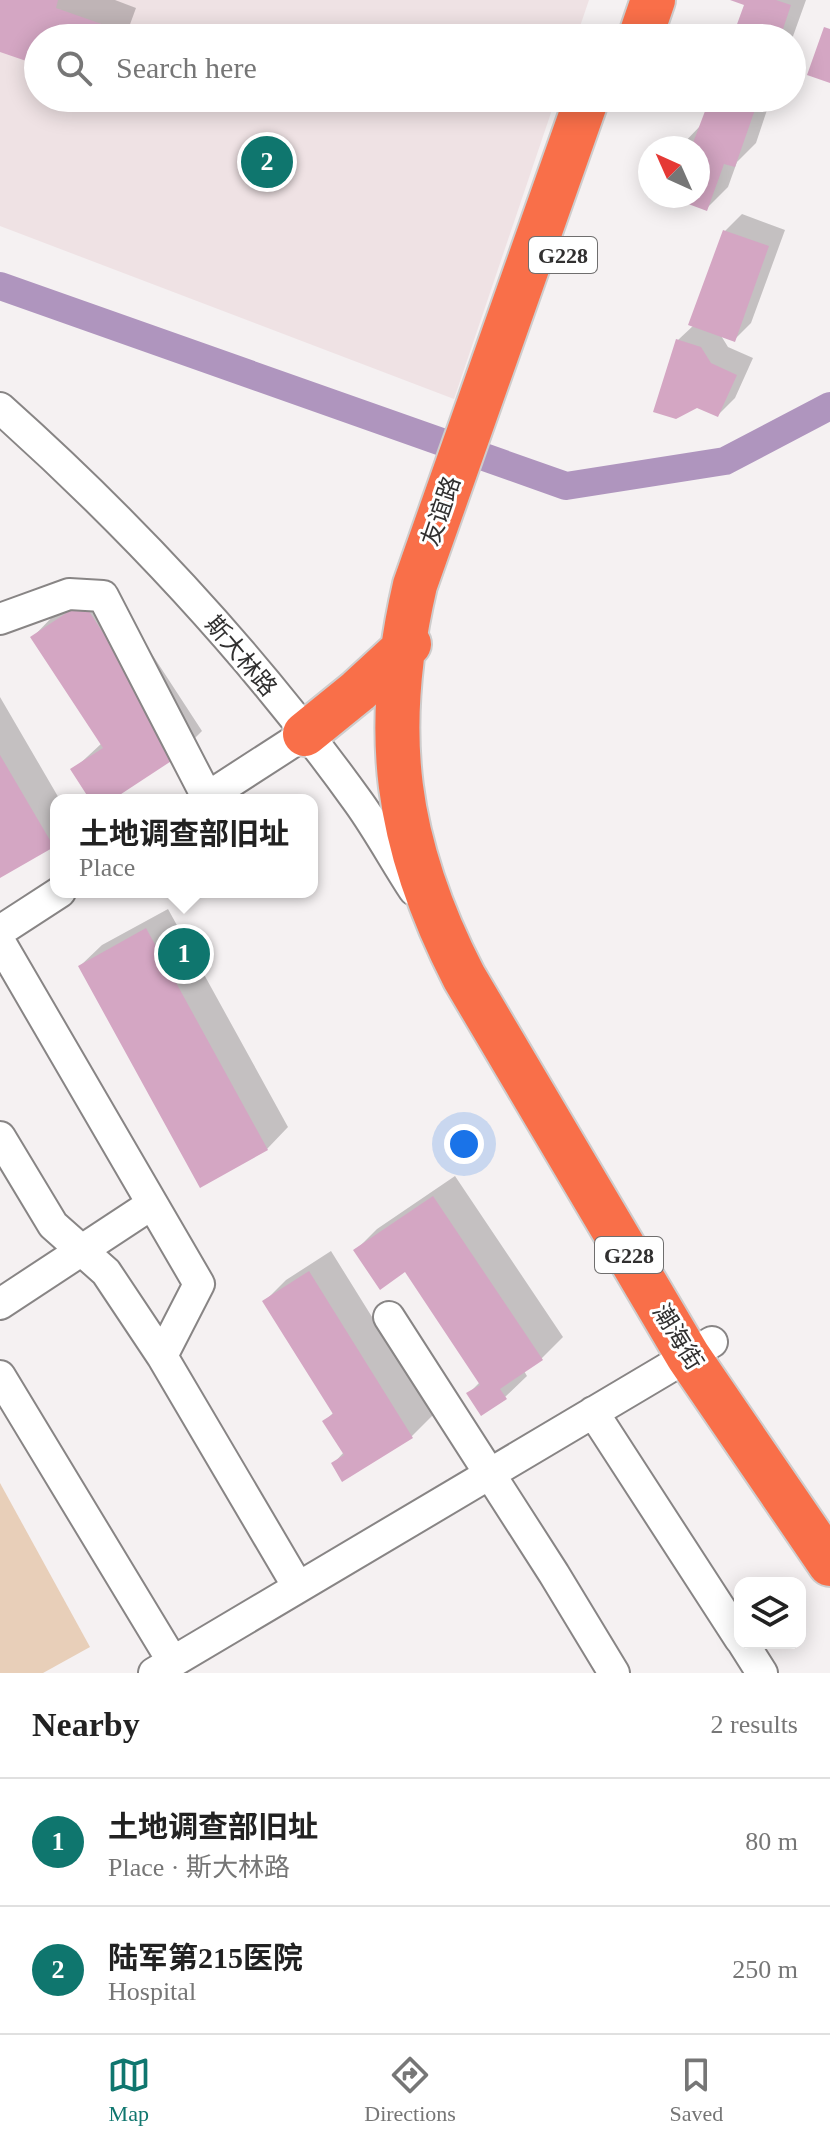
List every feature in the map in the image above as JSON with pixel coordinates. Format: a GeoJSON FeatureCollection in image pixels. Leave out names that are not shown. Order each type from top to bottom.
{"type":"FeatureCollection","features":[{"type":"Feature","properties":{"kind":"highway"},"geometry":{"type":"LineString","coordinates":[[613,24],[622,0]]}},
{"type":"Feature","properties":{"kind":"highway"},"geometry":{"type":"LineString","coordinates":[[645,24],[653,0]]}},
{"type":"Feature","properties":{"kind":"highway","name":"友谊路"},"geometry":{"type":"LineString","coordinates":[[454,931],[434,820],[428,761],[426,703],[432,645],[456,513],[493,408],[583,112]]}},
{"type":"Feature","properties":{"kind":"highway","name":"友谊路"},"geometry":{"type":"LineString","coordinates":[[493,408],[612,112]]}},
{"type":"Feature","properties":{"kind":"highway","name":"友谊路"},"geometry":{"type":"LineString","coordinates":[[454,931],[414,854],[401,793],[396,729],[401,653],[415,585],[456,513]]}},
{"type":"Feature","properties":{"kind":"highway"},"geometry":{"type":"LineString","coordinates":[[305,734],[401,653],[424,627],[442,596]]}},
{"type":"Feature","properties":{"kind":"highway","name":"潮海街"},"geometry":{"type":"LineString","coordinates":[[454,931],[486,965],[700,1349],[830,1564]]}},
{"type":"Feature","properties":{"kind":"highway","name":"潮海街"},"geometry":{"type":"LineString","coordinates":[[700,1349],[830,1519]]}},
{"type":"Feature","properties":{"kind":"street","name":"斯大林路"},"geometry":{"type":"LineString","coordinates":[[0,408],[78,480],[182,587],[251,664],[454,931]]}},
{"type":"Feature","properties":{"kind":"street"},"geometry":{"type":"LineString","coordinates":[[0,619],[69,594],[103,596],[203,794]]}},
{"type":"Feature","properties":{"kind":"street"},"geometry":{"type":"LineString","coordinates":[[211,794],[305,734]]}},
{"type":"Feature","properties":{"kind":"street"},"geometry":{"type":"LineString","coordinates":[[0,931],[51,898]]}},
{"type":"Feature","properties":{"kind":"street"},"geometry":{"type":"LineString","coordinates":[[0,942],[199,1284],[162,1356]]}},
{"type":"Feature","properties":{"kind":"street"},"geometry":{"type":"LineString","coordinates":[[0,1137],[53,1225],[106,1272],[162,1356],[298,1587]]}},
{"type":"Feature","properties":{"kind":"street"},"geometry":{"type":"LineString","coordinates":[[0,1304],[152,1204]]}},
{"type":"Feature","properties":{"kind":"street"},"geometry":{"type":"LineString","coordinates":[[389,1317],[614,1673]]}},
{"type":"Feature","properties":{"kind":"street"},"geometry":{"type":"LineString","coordinates":[[0,1376],[163,1667],[700,1349]]}},
{"type":"Feature","properties":{"kind":"street"},"geometry":{"type":"LineString","coordinates":[[593,1412],[734,1630]]}},
{"type":"Feature","properties":{"kind":"street"},"geometry":{"type":"LineString","coordinates":[[746,1649],[762,1673]]}},
{"type":"Feature","properties":{"kind":"shaded area"},"geometry":{"type":"Polygon","coordinates":[[[0,0],[589,0],[581,24],[24,24],[24,112],[551,112],[454,399],[0,226],[0,0]]]}},
{"type":"Feature","properties":{"kind":"shaded area"},"geometry":{"type":"Polygon","coordinates":[[[0,1483],[90,1647],[43,1673],[0,1673],[0,1483]]]}},
{"type":"Feature","properties":{"kind":"building"},"geometry":{"type":"Polygon","coordinates":[[[0,0],[58,0],[56,8],[102,24],[24,24],[24,60],[0,52],[0,0]]]}},
{"type":"Feature","properties":{"kind":"building"},"geometry":{"type":"Polygon","coordinates":[[[730,0],[776,0],[791,5],[785,24],[737,24],[744,5],[730,0]]]}},
{"type":"Feature","properties":{"kind":"building"},"geometry":{"type":"Polygon","coordinates":[[[824,27],[830,29],[830,83],[807,75],[824,27]]]}},
{"type":"Feature","properties":{"kind":"building"},"geometry":{"type":"Polygon","coordinates":[[[705,112],[754,112],[735,167],[724,164],[710,203],[710,136],[696,136],[705,112]]]}},
{"type":"Feature","properties":{"kind":"building"},"geometry":{"type":"Polygon","coordinates":[[[723,230],[769,246],[735,342],[688,325],[723,230]]]}},
{"type":"Feature","properties":{"kind":"building"},"geometry":{"type":"Polygon","coordinates":[[[676,339],[701,347],[711,363],[737,375],[718,417],[697,408],[676,419],[653,412],[676,339]]]}},
{"type":"Feature","properties":{"kind":"building"},"geometry":{"type":"Polygon","coordinates":[[[83,602],[182,754],[121,794],[86,794],[70,769],[103,748],[30,637],[83,602]]]}},
{"type":"Feature","properties":{"kind":"building"},"geometry":{"type":"Polygon","coordinates":[[[0,755],[50,840],[50,849],[0,878],[0,755]]]}},
{"type":"Feature","properties":{"kind":"building"},"geometry":{"type":"Polygon","coordinates":[[[146,928],[268,1150],[200,1188],[78,966],[146,928]]]}},
{"type":"Feature","properties":{"kind":"building"},"geometry":{"type":"Polygon","coordinates":[[[433,1196],[543,1360],[500,1389],[507,1399],[481,1416],[466,1393],[480,1385],[405,1272],[380,1290],[353,1250],[433,1196]]]}},
{"type":"Feature","properties":{"kind":"building"},"geometry":{"type":"Polygon","coordinates":[[[309,1271],[413,1438],[342,1482],[331,1463],[344,1455],[322,1421],[333,1414],[262,1301],[309,1271]]]}},
{"type":"Feature","properties":{"kind":"waterway"},"geometry":{"type":"LineString","coordinates":[[0,286],[566,486],[725,461],[830,406]]}},
{"type":"Feature","properties":{"kind":"place","name":"陆军第215医院"},"geometry":{"type":"Point","coordinates":[267,162]}},
{"type":"Feature","properties":{"kind":"place","name":"土地调查部旧址"},"geometry":{"type":"Point","coordinates":[184,954]}}]}
